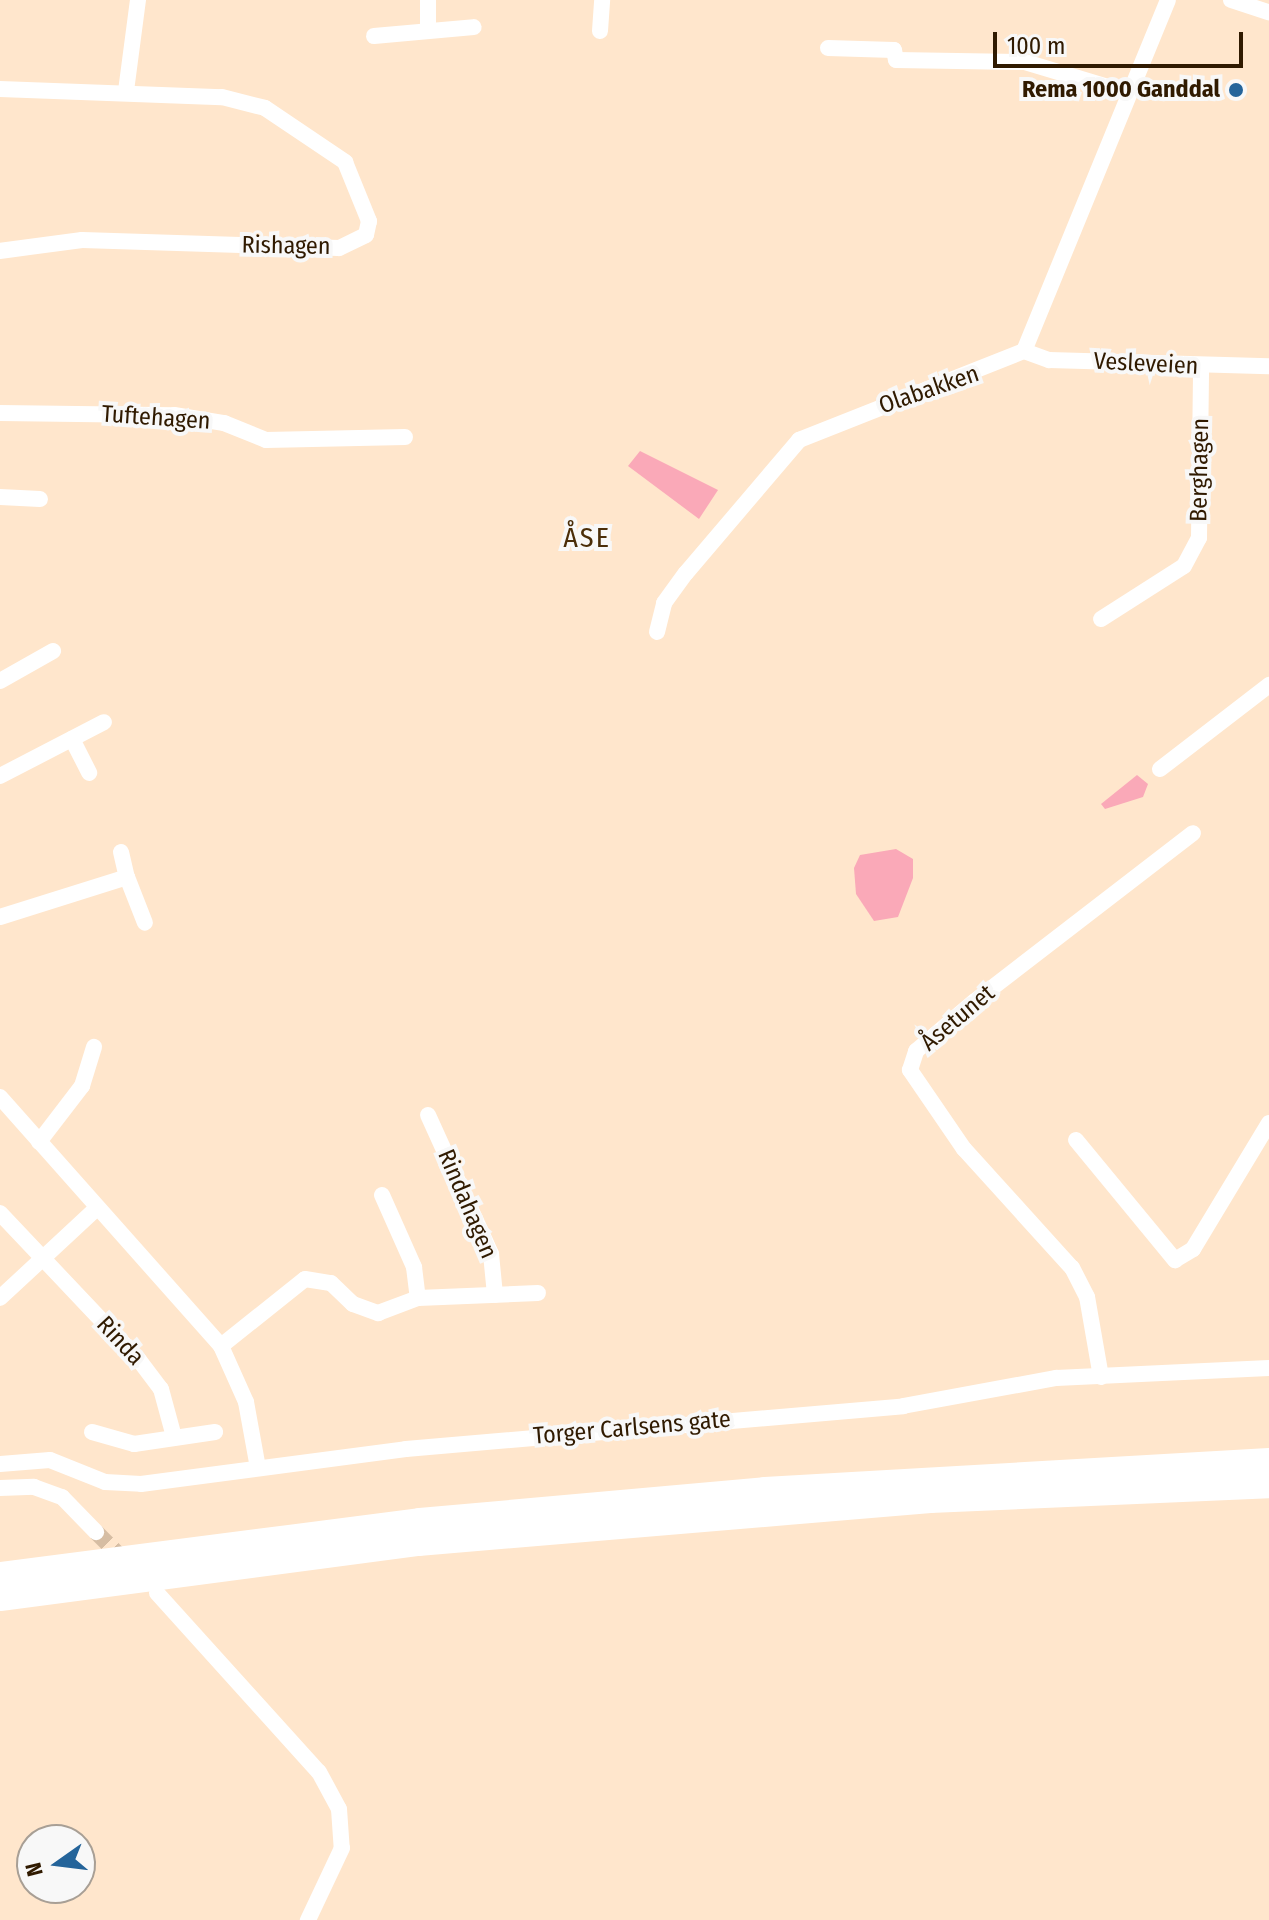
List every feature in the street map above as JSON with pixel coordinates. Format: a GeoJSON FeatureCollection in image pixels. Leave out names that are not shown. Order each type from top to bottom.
{"type":"FeatureCollection","features":[{"type":"Feature","properties":{"kind":"highway"},"geometry":{"type":"LineString","coordinates":[[0,1576],[467,1517],[797,1489],[1269,1462]]}},
{"type":"Feature","properties":{"kind":"highway"},"geometry":{"type":"LineString","coordinates":[[0,1597],[418,1542],[930,1499],[1269,1484]]}},
{"type":"Feature","properties":{"kind":"street"},"geometry":{"type":"LineString","coordinates":[[126,91],[138,0]]}},
{"type":"Feature","properties":{"kind":"street"},"geometry":{"type":"LineString","coordinates":[[428,0],[428,27]]}},
{"type":"Feature","properties":{"kind":"street"},"geometry":{"type":"LineString","coordinates":[[600,31],[602,0]]}},
{"type":"Feature","properties":{"kind":"street"},"geometry":{"type":"LineString","coordinates":[[1024,351],[1168,0]]}},
{"type":"Feature","properties":{"kind":"street"},"geometry":{"type":"LineString","coordinates":[[1231,0],[1269,12]]}},
{"type":"Feature","properties":{"kind":"street"},"geometry":{"type":"LineString","coordinates":[[374,36],[428,27],[474,27]]}},
{"type":"Feature","properties":{"kind":"street"},"geometry":{"type":"LineString","coordinates":[[828,48],[894,50],[896,60],[1025,62],[1128,93]]}},
{"type":"Feature","properties":{"kind":"street","name":"Rishagen"},"geometry":{"type":"LineString","coordinates":[[0,89],[126,91],[222,97],[265,108],[308,131],[345,162],[364,199],[366,235],[339,248],[82,240],[0,251]]}},
{"type":"Feature","properties":{"kind":"street","name":"Vesleveien"},"geometry":{"type":"LineString","coordinates":[[1024,351],[1049,360],[1201,367],[1269,366]]}},
{"type":"Feature","properties":{"kind":"street","name":"Olabakken"},"geometry":{"type":"LineString","coordinates":[[657,632],[664,603],[686,573],[799,440],[1024,351]]}},
{"type":"Feature","properties":{"kind":"street","name":"Berghagen"},"geometry":{"type":"LineString","coordinates":[[1101,619],[1184,566],[1199,538],[1201,367]]}},
{"type":"Feature","properties":{"kind":"street","name":"Tuftehagen"},"geometry":{"type":"LineString","coordinates":[[0,413],[174,415],[224,423],[266,440],[405,437]]}},
{"type":"Feature","properties":{"kind":"street"},"geometry":{"type":"LineString","coordinates":[[0,497],[40,499]]}},
{"type":"Feature","properties":{"kind":"street"},"geometry":{"type":"LineString","coordinates":[[0,681],[53,651]]}},
{"type":"Feature","properties":{"kind":"street"},"geometry":{"type":"LineString","coordinates":[[1160,769],[1269,685]]}},
{"type":"Feature","properties":{"kind":"street"},"geometry":{"type":"LineString","coordinates":[[0,776],[104,722]]}},
{"type":"Feature","properties":{"kind":"street"},"geometry":{"type":"LineString","coordinates":[[72,739],[89,773]]}},
{"type":"Feature","properties":{"kind":"street","name":"Åsetunet"},"geometry":{"type":"LineString","coordinates":[[1101,1377],[1087,1297],[1072,1268],[964,1149],[910,1070],[916,1051],[975,1001],[1193,833]]}},
{"type":"Feature","properties":{"kind":"street"},"geometry":{"type":"LineString","coordinates":[[121,852],[145,923]]}},
{"type":"Feature","properties":{"kind":"street"},"geometry":{"type":"LineString","coordinates":[[0,917],[127,877]]}},
{"type":"Feature","properties":{"kind":"street"},"geometry":{"type":"LineString","coordinates":[[39,1142],[82,1086],[94,1047]]}},
{"type":"Feature","properties":{"kind":"street"},"geometry":{"type":"LineString","coordinates":[[0,1097],[221,1346],[246,1402],[258,1468]]}},
{"type":"Feature","properties":{"kind":"street","name":"Rindahagen"},"geometry":{"type":"LineString","coordinates":[[428,1115],[491,1254],[495,1295]]}},
{"type":"Feature","properties":{"kind":"street"},"geometry":{"type":"LineString","coordinates":[[1076,1140],[1175,1260],[1193,1249],[1269,1123]]}},
{"type":"Feature","properties":{"kind":"street"},"geometry":{"type":"LineString","coordinates":[[382,1195],[414,1267],[418,1298]]}},
{"type":"Feature","properties":{"kind":"street"},"geometry":{"type":"LineString","coordinates":[[0,1298],[97,1208]]}},
{"type":"Feature","properties":{"kind":"street","name":"Rinda"},"geometry":{"type":"LineString","coordinates":[[0,1213],[161,1389],[174,1437]]}},
{"type":"Feature","properties":{"kind":"street","name":"Rindahagen"},"geometry":{"type":"LineString","coordinates":[[221,1346],[305,1279],[331,1283],[370,1312],[418,1298],[538,1293]]}},
{"type":"Feature","properties":{"kind":"street","name":"Torger Carlsens gate"},"geometry":{"type":"LineString","coordinates":[[0,1464],[50,1460],[105,1482],[141,1484],[258,1468],[903,1406],[1011,1384],[1269,1368]]}},
{"type":"Feature","properties":{"kind":"street"},"geometry":{"type":"LineString","coordinates":[[92,1432],[134,1444],[215,1432]]}},
{"type":"Feature","properties":{"kind":"street"},"geometry":{"type":"LineString","coordinates":[[0,1488],[34,1487],[62,1497],[96,1532]]}},
{"type":"Feature","properties":{"kind":"street"},"geometry":{"type":"LineString","coordinates":[[157,1593],[319,1772],[339,1809],[342,1848],[308,1920]]}},
{"type":"Feature","properties":{"kind":"shaded area"},"geometry":{"type":"Polygon","coordinates":[[[640,451],[718,490],[699,519],[628,466],[640,451]]]}},
{"type":"Feature","properties":{"kind":"shaded area"},"geometry":{"type":"Polygon","coordinates":[[[1137,775],[1148,784],[1143,797],[1105,809],[1101,804],[1137,775]]]}},
{"type":"Feature","properties":{"kind":"shaded area"},"geometry":{"type":"Polygon","coordinates":[[[896,849],[913,859],[913,878],[898,917],[874,921],[856,894],[854,868],[860,855],[896,849]]]}},
{"type":"Feature","properties":{"kind":"tunnel"},"geometry":{"type":"LineString","coordinates":[[96,1532],[125,1561]]}},
{"type":"Feature","properties":{"kind":"place","name":"Rema 1000 Ganddal"},"geometry":{"type":"Point","coordinates":[1236,90]}},
{"type":"Feature","properties":{"kind":"district","name":"ÅSE"},"geometry":{"type":"Point","coordinates":[587,538]}}]}
